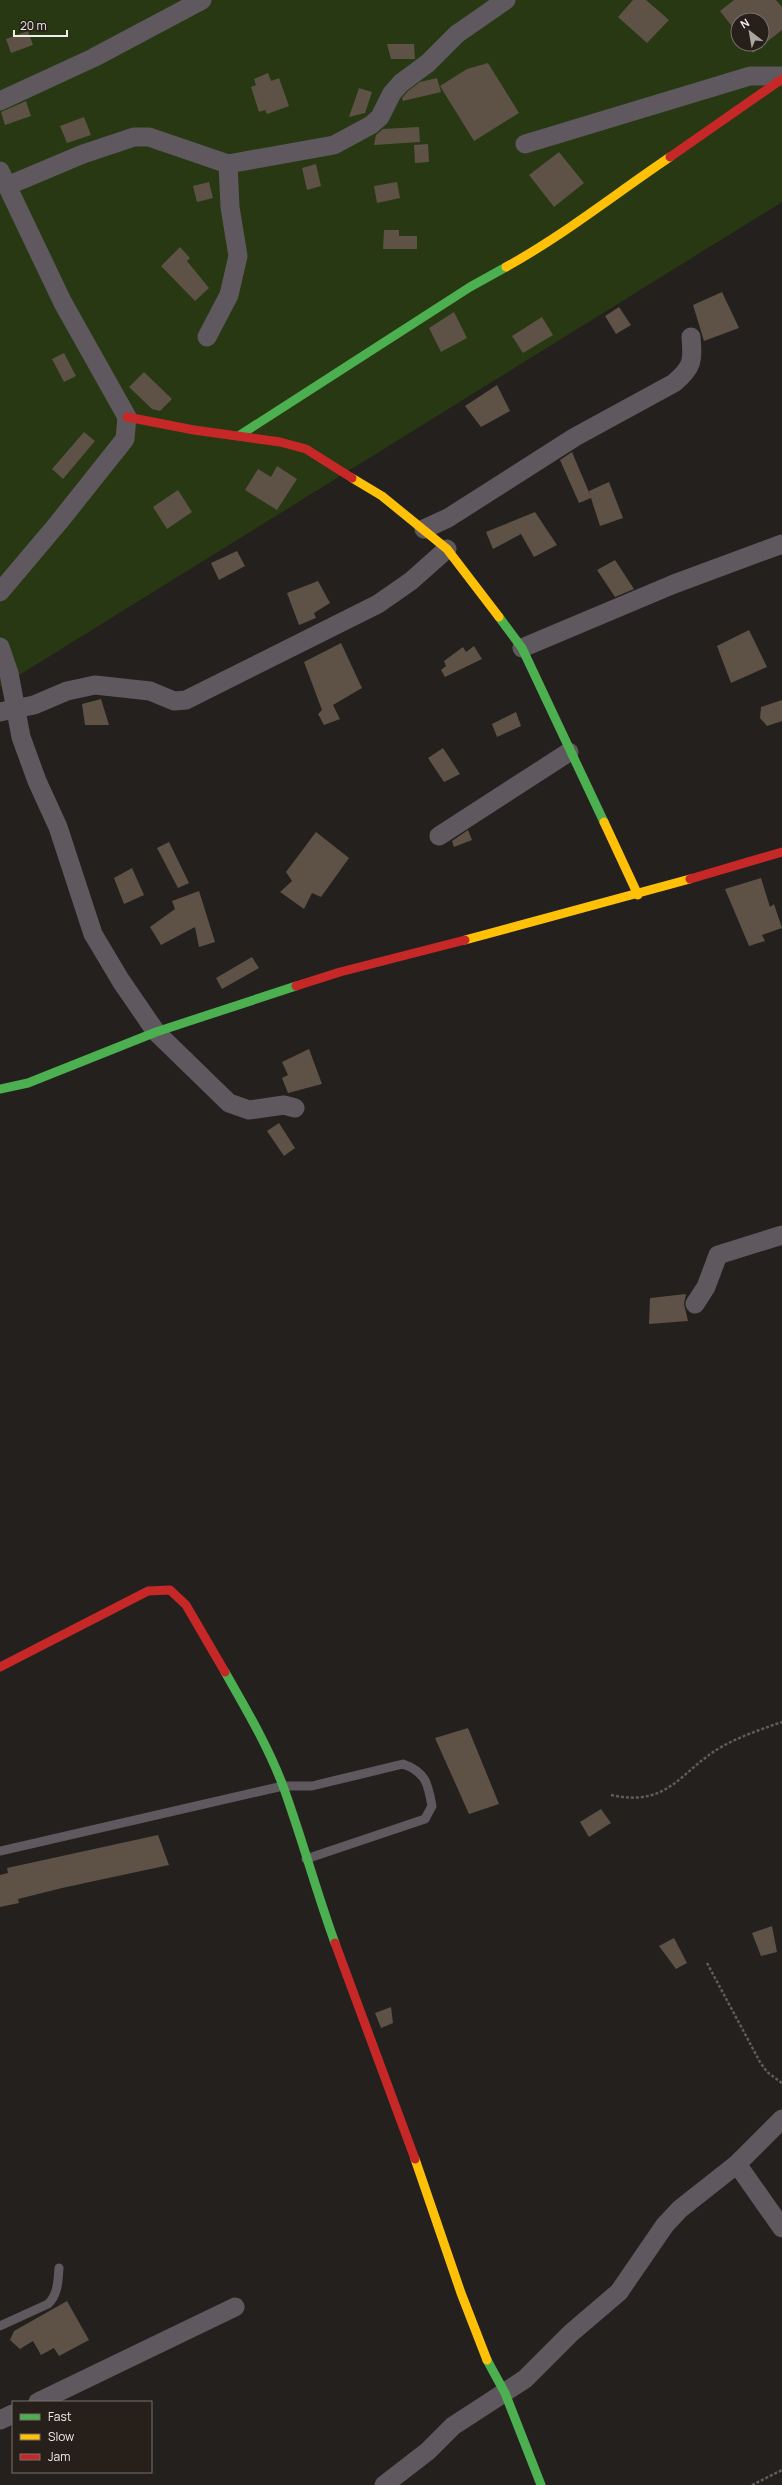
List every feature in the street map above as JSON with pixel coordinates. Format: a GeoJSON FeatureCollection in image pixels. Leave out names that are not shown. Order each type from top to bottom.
{"type":"FeatureCollection","features":[{"type":"Feature","properties":{"kind":"street"},"geometry":{"type":"LineString","coordinates":[[0,101],[93,58],[202,0]]}},
{"type":"Feature","properties":{"kind":"street"},"geometry":{"type":"LineString","coordinates":[[0,592],[59,522],[125,439],[127,417],[63,303],[4,179],[134,137],[149,137],[228,164],[334,145],[372,125],[380,117],[392,93],[401,83],[428,63],[457,34],[506,0]]}},
{"type":"Feature","properties":{"kind":"street"},"geometry":{"type":"LineString","coordinates":[[525,144],[750,76],[782,77]]}},
{"type":"Feature","properties":{"kind":"street"},"geometry":{"type":"LineString","coordinates":[[240,435],[470,287],[524,257],[579,222],[622,189],[697,139],[782,77]]}},
{"type":"Feature","properties":{"kind":"street"},"geometry":{"type":"LineString","coordinates":[[207,338],[229,295],[238,256],[230,207],[228,164]]}},
{"type":"Feature","properties":{"kind":"street"},"geometry":{"type":"LineString","coordinates":[[424,529],[448,518],[575,437],[674,382],[685,374],[693,361],[691,337]]}},
{"type":"Feature","properties":{"kind":"street"},"geometry":{"type":"LineString","coordinates":[[127,417],[194,430],[240,435],[280,442],[306,449],[382,496],[447,549],[522,648],[569,752],[638,895]]}},
{"type":"Feature","properties":{"kind":"street"},"geometry":{"type":"LineString","coordinates":[[522,648],[674,584],[782,544]]}},
{"type":"Feature","properties":{"kind":"street"},"geometry":{"type":"LineString","coordinates":[[7,710],[34,705],[67,691],[95,685],[150,691],[174,701],[186,700],[378,604],[411,580],[447,549]]}},
{"type":"Feature","properties":{"kind":"street"},"geometry":{"type":"LineString","coordinates":[[0,647],[9,673],[7,710],[21,737],[37,781],[58,827],[93,934],[156,1032],[229,1104],[249,1110],[284,1105],[294,1108]]}},
{"type":"Feature","properties":{"kind":"street"},"geometry":{"type":"LineString","coordinates":[[439,836],[569,752]]}},
{"type":"Feature","properties":{"kind":"street"},"geometry":{"type":"LineString","coordinates":[[0,1090],[28,1084],[156,1032],[340,972],[638,895],[782,852]]}},
{"type":"Feature","properties":{"kind":"street"},"geometry":{"type":"LineString","coordinates":[[695,1304],[706,1287],[718,1255],[782,1235]]}},
{"type":"Feature","properties":{"kind":"street"},"geometry":{"type":"LineString","coordinates":[[0,1667],[148,1591],[170,1590],[186,1605],[263,1739],[283,1786],[320,1902],[395,2100],[478,2337],[505,2393],[541,2485]]}},
{"type":"Feature","properties":{"kind":"street"},"geometry":{"type":"LineString","coordinates":[[384,2485],[428,2451],[453,2426],[525,2379],[571,2333],[619,2292],[665,2225],[680,2209],[737,2164],[782,2119]]}},
{"type":"Feature","properties":{"kind":"street"},"geometry":{"type":"LineString","coordinates":[[737,2164],[782,2228]]}},
{"type":"Feature","properties":{"kind":"street"},"geometry":{"type":"LineString","coordinates":[[40,2401],[234,2307]]}},
{"type":"Feature","properties":{"kind":"street"},"geometry":{"type":"LineString","coordinates":[[0,2420],[12,2414]]}},
{"type":"Feature","properties":{"kind":"lane"},"geometry":{"type":"LineString","coordinates":[[0,1850],[283,1786],[312,1786],[403,1764],[416,1769],[423,1776],[429,1789],[432,1806],[425,1820],[306,1859]]}},
{"type":"Feature","properties":{"kind":"lane"},"geometry":{"type":"LineString","coordinates":[[0,2326],[48,2304],[53,2299],[60,2268]]}},
{"type":"Feature","properties":{"kind":"path"},"geometry":{"type":"LineString","coordinates":[[611,1795],[639,1799],[657,1794],[680,1780],[722,1747],[782,1722]]}},
{"type":"Feature","properties":{"kind":"path"},"geometry":{"type":"LineString","coordinates":[[707,1963],[760,2062],[767,2072],[782,2083]]}},
{"type":"Feature","properties":{"kind":"path"},"geometry":{"type":"LineString","coordinates":[[752,2485],[782,2470]]}},
{"type":"Feature","properties":{"kind":"green space"},"geometry":{"type":"Polygon","coordinates":[[[0,0],[782,0],[782,202],[0,687],[0,0]]]}},
{"type":"Feature","properties":{"kind":"building"},"geometry":{"type":"Polygon","coordinates":[[[633,0],[646,0],[669,20],[647,43],[618,17],[633,0]]]}},
{"type":"Feature","properties":{"kind":"building"},"geometry":{"type":"Polygon","coordinates":[[[734,0],[776,0],[782,7],[782,30],[770,40],[770,12],[730,12],[730,24],[720,11],[734,0]]]}},
{"type":"Feature","properties":{"kind":"building"},"geometry":{"type":"Polygon","coordinates":[[[28,31],[33,45],[11,53],[6,39],[28,31]]]}},
{"type":"Feature","properties":{"kind":"building"},"geometry":{"type":"Polygon","coordinates":[[[387,44],[414,44],[415,59],[391,59],[387,44]]]}},
{"type":"Feature","properties":{"kind":"building"},"geometry":{"type":"Polygon","coordinates":[[[488,63],[519,113],[474,141],[440,86],[467,69],[488,63]]]}},
{"type":"Feature","properties":{"kind":"building"},"geometry":{"type":"Polygon","coordinates":[[[268,73],[271,81],[279,78],[289,106],[267,114],[265,110],[259,112],[251,87],[256,85],[254,79],[268,73]]]}},
{"type":"Feature","properties":{"kind":"building"},"geometry":{"type":"Polygon","coordinates":[[[437,78],[441,92],[403,101],[402,98],[408,91],[420,82],[437,78]]]}},
{"type":"Feature","properties":{"kind":"building"},"geometry":{"type":"Polygon","coordinates":[[[359,88],[372,92],[365,113],[349,117],[359,88]]]}},
{"type":"Feature","properties":{"kind":"building"},"geometry":{"type":"Polygon","coordinates":[[[26,101],[31,116],[5,125],[1,112],[26,101]]]}},
{"type":"Feature","properties":{"kind":"building"},"geometry":{"type":"Polygon","coordinates":[[[84,117],[91,135],[67,143],[60,126],[84,117]]]}},
{"type":"Feature","properties":{"kind":"building"},"geometry":{"type":"Polygon","coordinates":[[[419,127],[420,142],[374,145],[376,135],[383,129],[419,127]]]}},
{"type":"Feature","properties":{"kind":"building"},"geometry":{"type":"Polygon","coordinates":[[[428,144],[429,162],[415,163],[414,145],[428,144]]]}},
{"type":"Feature","properties":{"kind":"building"},"geometry":{"type":"Polygon","coordinates":[[[559,152],[584,183],[554,207],[529,175],[559,152]]]}},
{"type":"Feature","properties":{"kind":"building"},"geometry":{"type":"Polygon","coordinates":[[[316,164],[321,186],[307,190],[302,168],[316,164]]]}},
{"type":"Feature","properties":{"kind":"building"},"geometry":{"type":"Polygon","coordinates":[[[209,182],[213,198],[197,202],[193,186],[209,182]]]}},
{"type":"Feature","properties":{"kind":"building"},"geometry":{"type":"Polygon","coordinates":[[[397,182],[400,198],[377,203],[374,186],[397,182]]]}},
{"type":"Feature","properties":{"kind":"building"},"geometry":{"type":"Polygon","coordinates":[[[384,230],[399,230],[399,236],[417,236],[417,249],[383,249],[384,230]]]}},
{"type":"Feature","properties":{"kind":"building"},"geometry":{"type":"Polygon","coordinates":[[[180,247],[190,258],[187,261],[209,288],[195,301],[161,266],[180,247]]]}},
{"type":"Feature","properties":{"kind":"building"},"geometry":{"type":"Polygon","coordinates":[[[722,292],[739,328],[704,341],[693,305],[722,292]]]}},
{"type":"Feature","properties":{"kind":"building"},"geometry":{"type":"Polygon","coordinates":[[[619,307],[631,325],[616,334],[605,316],[619,307]]]}},
{"type":"Feature","properties":{"kind":"building"},"geometry":{"type":"Polygon","coordinates":[[[454,312],[467,338],[441,352],[429,328],[454,312]]]}},
{"type":"Feature","properties":{"kind":"building"},"geometry":{"type":"Polygon","coordinates":[[[542,317],[553,335],[523,353],[512,336],[542,317]]]}},
{"type":"Feature","properties":{"kind":"building"},"geometry":{"type":"Polygon","coordinates":[[[64,353],[76,376],[64,382],[52,359],[64,353]]]}},
{"type":"Feature","properties":{"kind":"building"},"geometry":{"type":"Polygon","coordinates":[[[144,372],[172,399],[160,411],[152,409],[129,387],[144,372]]]}},
{"type":"Feature","properties":{"kind":"building"},"geometry":{"type":"Polygon","coordinates":[[[497,385],[510,411],[481,427],[465,406],[497,385]]]}},
{"type":"Feature","properties":{"kind":"building"},"geometry":{"type":"Polygon","coordinates":[[[84,432],[95,441],[63,479],[52,469],[84,432]]]}},
{"type":"Feature","properties":{"kind":"building"},"geometry":{"type":"Polygon","coordinates":[[[572,452],[591,497],[589,491],[609,482],[623,518],[600,526],[591,498],[579,503],[560,460],[572,452]]]}},
{"type":"Feature","properties":{"kind":"building"},"geometry":{"type":"Polygon","coordinates":[[[277,466],[297,479],[277,510],[245,490],[258,469],[271,477],[277,466]]]}},
{"type":"Feature","properties":{"kind":"building"},"geometry":{"type":"Polygon","coordinates":[[[178,490],[192,512],[167,529],[153,507],[178,490]]]}},
{"type":"Feature","properties":{"kind":"building"},"geometry":{"type":"Polygon","coordinates":[[[535,512],[557,545],[534,557],[521,534],[493,549],[486,532],[535,512]]]}},
{"type":"Feature","properties":{"kind":"building"},"geometry":{"type":"Polygon","coordinates":[[[237,551],[245,566],[219,580],[211,563],[237,551]]]}},
{"type":"Feature","properties":{"kind":"building"},"geometry":{"type":"Polygon","coordinates":[[[615,560],[634,589],[615,597],[597,570],[615,560]]]}},
{"type":"Feature","properties":{"kind":"building"},"geometry":{"type":"Polygon","coordinates":[[[318,581],[330,603],[314,613],[316,618],[299,625],[287,593],[318,581]]]}},
{"type":"Feature","properties":{"kind":"building"},"geometry":{"type":"Polygon","coordinates":[[[749,630],[767,667],[731,683],[717,646],[749,630]]]}},
{"type":"Feature","properties":{"kind":"building"},"geometry":{"type":"Polygon","coordinates":[[[341,643],[362,688],[333,705],[340,719],[324,725],[318,714],[322,710],[304,662],[341,643]]]}},
{"type":"Feature","properties":{"kind":"building"},"geometry":{"type":"Polygon","coordinates":[[[474,646],[482,659],[445,677],[441,670],[446,666],[444,661],[463,647],[466,652],[474,646]]]}},
{"type":"Feature","properties":{"kind":"building"},"geometry":{"type":"Polygon","coordinates":[[[101,699],[109,725],[85,725],[82,704],[101,699]]]}},
{"type":"Feature","properties":{"kind":"building"},"geometry":{"type":"Polygon","coordinates":[[[782,700],[782,721],[767,726],[760,718],[761,707],[782,700]]]}},
{"type":"Feature","properties":{"kind":"building"},"geometry":{"type":"Polygon","coordinates":[[[516,712],[521,726],[497,737],[492,724],[516,712]]]}},
{"type":"Feature","properties":{"kind":"building"},"geometry":{"type":"Polygon","coordinates":[[[443,748],[460,774],[444,782],[428,758],[443,748]]]}},
{"type":"Feature","properties":{"kind":"building"},"geometry":{"type":"Polygon","coordinates":[[[468,830],[472,840],[454,847],[452,841],[468,830]]]}},
{"type":"Feature","properties":{"kind":"building"},"geometry":{"type":"Polygon","coordinates":[[[316,832],[349,858],[321,897],[312,893],[304,909],[280,892],[292,881],[286,872],[316,832]]]}},
{"type":"Feature","properties":{"kind":"building"},"geometry":{"type":"Polygon","coordinates":[[[169,842],[189,883],[178,888],[157,848],[169,842]]]}},
{"type":"Feature","properties":{"kind":"building"},"geometry":{"type":"Polygon","coordinates":[[[132,868],[144,895],[124,904],[114,878],[132,868]]]}},
{"type":"Feature","properties":{"kind":"building"},"geometry":{"type":"Polygon","coordinates":[[[761,878],[770,907],[774,904],[782,928],[762,935],[765,941],[749,946],[725,889],[761,878]]]}},
{"type":"Feature","properties":{"kind":"building"},"geometry":{"type":"Polygon","coordinates":[[[199,891],[215,942],[199,947],[195,927],[161,945],[150,927],[175,909],[172,901],[199,891]]]}},
{"type":"Feature","properties":{"kind":"building"},"geometry":{"type":"Polygon","coordinates":[[[252,957],[259,968],[222,989],[216,978],[252,957]]]}},
{"type":"Feature","properties":{"kind":"building"},"geometry":{"type":"Polygon","coordinates":[[[309,1049],[322,1084],[288,1093],[282,1078],[288,1075],[282,1062],[309,1049]]]}},
{"type":"Feature","properties":{"kind":"building"},"geometry":{"type":"Polygon","coordinates":[[[279,1123],[295,1148],[284,1156],[267,1131],[279,1123]]]}},
{"type":"Feature","properties":{"kind":"building"},"geometry":{"type":"Polygon","coordinates":[[[686,1294],[684,1304],[688,1321],[649,1324],[650,1298],[686,1294]]]}},
{"type":"Feature","properties":{"kind":"building"},"geometry":{"type":"Polygon","coordinates":[[[468,1728],[499,1804],[469,1814],[435,1738],[468,1728]]]}},
{"type":"Feature","properties":{"kind":"building"},"geometry":{"type":"Polygon","coordinates":[[[601,1809],[611,1823],[589,1837],[580,1822],[601,1809]]]}},
{"type":"Feature","properties":{"kind":"building"},"geometry":{"type":"Polygon","coordinates":[[[158,1835],[169,1865],[62,1888],[18,1899],[19,1903],[0,1907],[0,1875],[8,1873],[7,1868],[158,1835]]]}},
{"type":"Feature","properties":{"kind":"building"},"geometry":{"type":"Polygon","coordinates":[[[772,1926],[777,1952],[761,1956],[752,1933],[772,1926]]]}},
{"type":"Feature","properties":{"kind":"building"},"geometry":{"type":"Polygon","coordinates":[[[674,1938],[687,1963],[676,1969],[659,1946],[674,1938]]]}},
{"type":"Feature","properties":{"kind":"building"},"geometry":{"type":"Polygon","coordinates":[[[391,2007],[393,2023],[381,2028],[375,2013],[391,2007]]]}},
{"type":"Feature","properties":{"kind":"building"},"geometry":{"type":"Polygon","coordinates":[[[67,2301],[89,2340],[59,2356],[54,2348],[41,2355],[33,2341],[20,2349],[10,2340],[14,2331],[67,2301]]]}},
{"type":"Feature","properties":{"kind":"traffic: fast"},"geometry":{"type":"LineString","coordinates":[[240,435],[470,287],[506,267]]}},
{"type":"Feature","properties":{"kind":"traffic: fast"},"geometry":{"type":"LineString","coordinates":[[499,617],[522,648],[604,822]]}},
{"type":"Feature","properties":{"kind":"traffic: fast"},"geometry":{"type":"LineString","coordinates":[[0,1089],[28,1083],[156,1032],[296,986]]}},
{"type":"Feature","properties":{"kind":"traffic: fast"},"geometry":{"type":"LineString","coordinates":[[225,1672],[256,1728],[277,1771],[335,1943]]}},
{"type":"Feature","properties":{"kind":"traffic: fast"},"geometry":{"type":"LineString","coordinates":[[487,2360],[505,2393],[541,2485]]}},
{"type":"Feature","properties":{"kind":"traffic: slow"},"geometry":{"type":"LineString","coordinates":[[506,267],[569,228],[670,157]]}},
{"type":"Feature","properties":{"kind":"traffic: slow"},"geometry":{"type":"LineString","coordinates":[[352,478],[382,496],[447,549],[499,617]]}},
{"type":"Feature","properties":{"kind":"traffic: slow"},"geometry":{"type":"LineString","coordinates":[[604,822],[638,895]]}},
{"type":"Feature","properties":{"kind":"traffic: slow"},"geometry":{"type":"LineString","coordinates":[[465,940],[690,879]]}},
{"type":"Feature","properties":{"kind":"traffic: slow"},"geometry":{"type":"LineString","coordinates":[[415,2159],[461,2293],[487,2360]]}},
{"type":"Feature","properties":{"kind":"traffic: jam"},"geometry":{"type":"LineString","coordinates":[[670,157],[782,79]]}},
{"type":"Feature","properties":{"kind":"traffic: jam"},"geometry":{"type":"LineString","coordinates":[[127,417],[194,430],[280,442],[306,449],[352,478]]}},
{"type":"Feature","properties":{"kind":"traffic: jam"},"geometry":{"type":"LineString","coordinates":[[690,879],[782,852]]}},
{"type":"Feature","properties":{"kind":"traffic: jam"},"geometry":{"type":"LineString","coordinates":[[296,986],[340,972],[465,940]]}},
{"type":"Feature","properties":{"kind":"traffic: jam"},"geometry":{"type":"LineString","coordinates":[[0,1667],[148,1591],[170,1590],[186,1605],[225,1672]]}},
{"type":"Feature","properties":{"kind":"traffic: jam"},"geometry":{"type":"LineString","coordinates":[[335,1943],[415,2159]]}}]}
